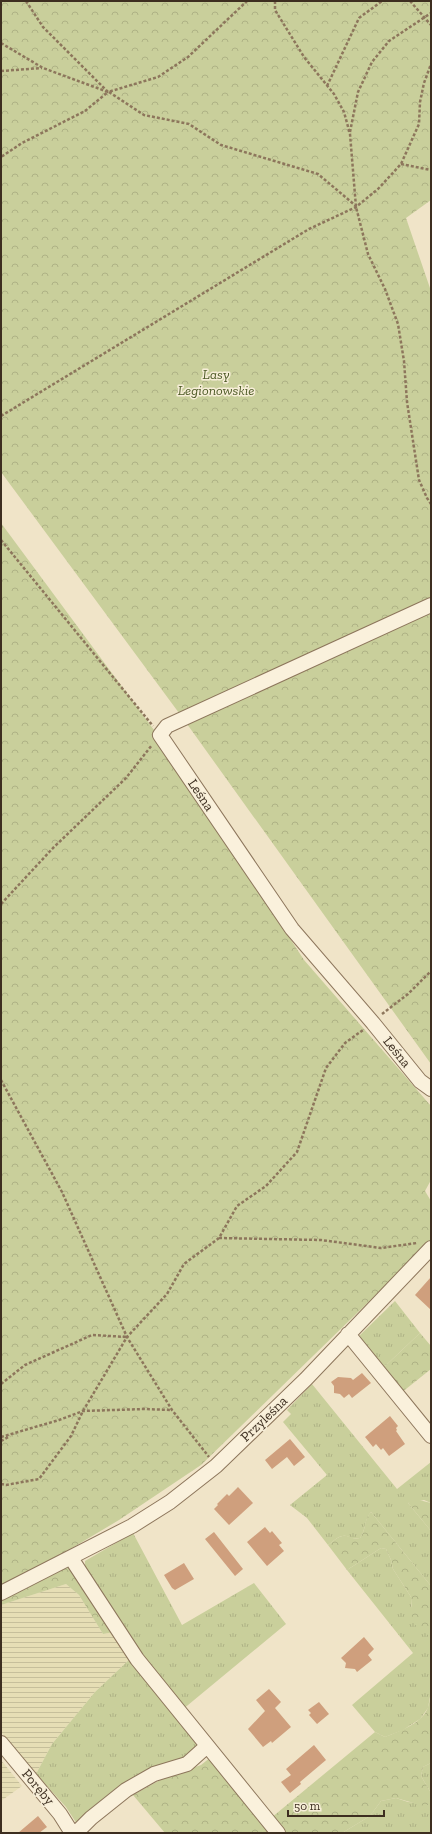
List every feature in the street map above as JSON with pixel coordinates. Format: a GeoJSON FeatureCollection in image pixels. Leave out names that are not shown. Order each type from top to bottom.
{"type":"FeatureCollection","features":[{"type":"Feature","properties":{"kind":"street"},"geometry":{"type":"LineString","coordinates":[[160,735],[167,726],[431,605]]}},
{"type":"Feature","properties":{"kind":"street","name":"Leśna"},"geometry":{"type":"LineString","coordinates":[[160,735],[292,929],[373,1023],[420,1081],[431,1090]]}},
{"type":"Feature","properties":{"kind":"street","name":"Przyleśna"},"geometry":{"type":"LineString","coordinates":[[1,1593],[132,1526],[170,1502],[216,1466],[306,1379],[427,1245]]}},
{"type":"Feature","properties":{"kind":"street"},"geometry":{"type":"LineString","coordinates":[[348,1334],[431,1436]]}},
{"type":"Feature","properties":{"kind":"street"},"geometry":{"type":"LineString","coordinates":[[71,1558],[137,1659],[278,1833]]}},
{"type":"Feature","properties":{"kind":"street","name":"Poręby"},"geometry":{"type":"LineString","coordinates":[[1,1744],[60,1814],[72,1833]]}},
{"type":"Feature","properties":{"kind":"street"},"geometry":{"type":"LineString","coordinates":[[76,1833],[91,1818],[126,1790],[154,1774],[187,1764],[207,1746]]}},
{"type":"Feature","properties":{"kind":"path"},"geometry":{"type":"LineString","coordinates":[[26,1],[43,27],[108,92]]}},
{"type":"Feature","properties":{"kind":"path"},"geometry":{"type":"LineString","coordinates":[[1,157],[22,143],[85,111],[108,92],[158,77],[188,57],[247,1]]}},
{"type":"Feature","properties":{"kind":"path"},"geometry":{"type":"LineString","coordinates":[[275,1],[275,10],[304,57],[327,86],[344,112],[350,134],[356,206],[368,254],[385,289],[398,324],[404,361],[407,402],[419,480],[431,504]]}},
{"type":"Feature","properties":{"kind":"path"},"geometry":{"type":"LineString","coordinates":[[327,86],[359,18],[382,1]]}},
{"type":"Feature","properties":{"kind":"path"},"geometry":{"type":"LineString","coordinates":[[410,1],[431,25]]}},
{"type":"Feature","properties":{"kind":"path"},"geometry":{"type":"LineString","coordinates":[[350,134],[358,92],[372,62],[389,41],[431,13]]}},
{"type":"Feature","properties":{"kind":"path"},"geometry":{"type":"LineString","coordinates":[[1,43],[43,68],[108,92],[144,115],[189,124],[221,145],[318,174],[356,206]]}},
{"type":"Feature","properties":{"kind":"path"},"geometry":{"type":"LineString","coordinates":[[1,416],[309,229],[356,206],[378,188],[401,164],[420,124],[420,102],[424,83],[431,64]]}},
{"type":"Feature","properties":{"kind":"path"},"geometry":{"type":"LineString","coordinates":[[1,71],[43,68]]}},
{"type":"Feature","properties":{"kind":"path"},"geometry":{"type":"LineString","coordinates":[[401,164],[431,170]]}},
{"type":"Feature","properties":{"kind":"path"},"geometry":{"type":"LineString","coordinates":[[1,540],[160,735],[126,778],[53,848],[1,904]]}},
{"type":"Feature","properties":{"kind":"path"},"geometry":{"type":"LineString","coordinates":[[1,1484],[6,1485],[39,1479],[71,1436],[83,1411],[127,1337],[168,1294],[184,1264],[218,1238],[237,1206],[266,1186],[297,1152],[326,1068],[345,1043],[373,1023],[386,1009],[408,994],[431,971]]}},
{"type":"Feature","properties":{"kind":"path"},"geometry":{"type":"LineString","coordinates":[[1,1080],[62,1192],[127,1337],[172,1410],[216,1466]]}},
{"type":"Feature","properties":{"kind":"path"},"geometry":{"type":"LineString","coordinates":[[218,1238],[321,1240],[381,1248],[427,1245]]}},
{"type":"Feature","properties":{"kind":"path"},"geometry":{"type":"LineString","coordinates":[[1,1384],[25,1365],[92,1335],[127,1337]]}},
{"type":"Feature","properties":{"kind":"path"},"geometry":{"type":"LineString","coordinates":[[1,1437],[83,1411],[144,1409],[172,1410]]}},
{"type":"Feature","properties":{"kind":"path"},"geometry":{"type":"LineString","coordinates":[[1,1441],[14,1434]]}},
{"type":"Feature","properties":{"kind":"shaded area"},"geometry":{"type":"Polygon","coordinates":[[[66,1584],[79,1595],[103,1634],[114,1632],[132,1657],[95,1692],[52,1744],[36,1774],[1,1732],[1,1605],[66,1584]]]}},
{"type":"Feature","properties":{"kind":"shaded area"},"geometry":{"type":"Polygon","coordinates":[[[1,1760],[22,1786],[1,1801],[1,1760]]]}},
{"type":"Feature","properties":{"kind":"green space","name":"Lasy Legionowskie"},"geometry":{"type":"Polygon","coordinates":[[[1,1],[431,1],[431,200],[406,218],[431,291],[431,597],[179,713],[1,472],[1,1]]]}},
{"type":"Feature","properties":{"kind":"green space"},"geometry":{"type":"Polygon","coordinates":[[[1,523],[154,730],[304,960],[431,1106],[431,1180],[425,1191],[431,1201],[431,1241],[201,1465],[119,1520],[62,1554],[1,1585],[1,523]]]}},
{"type":"Feature","properties":{"kind":"green space"},"geometry":{"type":"Polygon","coordinates":[[[431,613],[431,1064],[187,724],[431,613]]]}},
{"type":"Feature","properties":{"kind":"green space"},"geometry":{"type":"Polygon","coordinates":[[[395,1301],[420,1333],[382,1369],[357,1338],[395,1301]]]}},
{"type":"Feature","properties":{"kind":"green space"},"geometry":{"type":"Polygon","coordinates":[[[420,1333],[431,1346],[431,1369],[401,1393],[382,1369],[420,1333]]]}},
{"type":"Feature","properties":{"kind":"green space"},"geometry":{"type":"Polygon","coordinates":[[[312,1384],[397,1489],[431,1462],[431,1503],[424,1500],[408,1503],[431,1531],[431,1586],[371,1512],[367,1518],[360,1538],[352,1539],[343,1536],[337,1538],[328,1545],[307,1518],[290,1505],[327,1475],[283,1422],[291,1414],[287,1410],[312,1384]]]}},
{"type":"Feature","properties":{"kind":"green space"},"geometry":{"type":"Polygon","coordinates":[[[415,1499],[431,1503],[431,1531],[408,1503],[415,1499]]]}},
{"type":"Feature","properties":{"kind":"green space"},"geometry":{"type":"Polygon","coordinates":[[[371,1512],[431,1586],[431,1637],[418,1628],[412,1621],[411,1597],[393,1569],[386,1549],[381,1548],[347,1570],[328,1545],[337,1538],[343,1536],[353,1539],[360,1538],[367,1518],[371,1512]]]}},
{"type":"Feature","properties":{"kind":"green space"},"geometry":{"type":"Polygon","coordinates":[[[133,1533],[182,1625],[254,1583],[286,1624],[182,1710],[85,1576],[85,1561],[133,1533]]]}},
{"type":"Feature","properties":{"kind":"green space"},"geometry":{"type":"Polygon","coordinates":[[[381,1548],[386,1549],[393,1569],[411,1597],[411,1606],[431,1637],[431,1691],[428,1708],[420,1719],[403,1730],[385,1737],[375,1732],[352,1705],[413,1653],[347,1570],[381,1548]]]}},
{"type":"Feature","properties":{"kind":"green space"},"geometry":{"type":"Polygon","coordinates":[[[69,1564],[114,1632],[103,1634],[79,1595],[66,1584],[1,1605],[1,1598],[69,1564]]]}},
{"type":"Feature","properties":{"kind":"green space"},"geometry":{"type":"Polygon","coordinates":[[[132,1657],[202,1746],[187,1757],[77,1824],[66,1807],[36,1774],[52,1744],[95,1692],[132,1657]]]}},
{"type":"Feature","properties":{"kind":"green space"},"geometry":{"type":"Polygon","coordinates":[[[431,1691],[431,1763],[423,1767],[421,1776],[431,1793],[431,1804],[424,1806],[396,1798],[381,1801],[370,1816],[342,1833],[283,1833],[271,1818],[375,1732],[385,1737],[416,1722],[425,1713],[429,1705],[431,1691]]]}},
{"type":"Feature","properties":{"kind":"green space"},"geometry":{"type":"Polygon","coordinates":[[[211,1757],[275,1833],[165,1833],[133,1795],[162,1779],[201,1765],[211,1757]]]}},
{"type":"Feature","properties":{"kind":"green space"},"geometry":{"type":"Polygon","coordinates":[[[431,1763],[431,1793],[421,1776],[423,1767],[431,1763]]]}},
{"type":"Feature","properties":{"kind":"green space"},"geometry":{"type":"Polygon","coordinates":[[[396,1798],[408,1802],[431,1804],[431,1833],[342,1833],[370,1816],[381,1801],[396,1798]]]}},
{"type":"Feature","properties":{"kind":"building"},"geometry":{"type":"Polygon","coordinates":[[[431,1277],[431,1310],[415,1295],[431,1277]]]}},
{"type":"Feature","properties":{"kind":"building"},"geometry":{"type":"Polygon","coordinates":[[[362,1373],[371,1383],[352,1398],[349,1394],[344,1398],[340,1394],[334,1393],[334,1386],[331,1382],[338,1377],[351,1378],[353,1380],[362,1373]]]}},
{"type":"Feature","properties":{"kind":"building"},"geometry":{"type":"Polygon","coordinates":[[[390,1416],[398,1426],[396,1431],[405,1444],[389,1456],[383,1448],[381,1450],[376,1444],[373,1447],[365,1437],[390,1416]]]}},
{"type":"Feature","properties":{"kind":"building"},"geometry":{"type":"Polygon","coordinates":[[[290,1439],[305,1457],[294,1466],[287,1457],[272,1469],[265,1460],[290,1439]]]}},
{"type":"Feature","properties":{"kind":"building"},"geometry":{"type":"Polygon","coordinates":[[[238,1487],[253,1503],[229,1525],[214,1509],[227,1494],[229,1496],[238,1487]]]}},
{"type":"Feature","properties":{"kind":"building"},"geometry":{"type":"Polygon","coordinates":[[[265,1527],[270,1533],[272,1531],[282,1543],[279,1545],[284,1551],[267,1566],[247,1542],[265,1527]]]}},
{"type":"Feature","properties":{"kind":"building"},"geometry":{"type":"Polygon","coordinates":[[[214,1532],[243,1569],[235,1576],[205,1539],[214,1532]]]}},
{"type":"Feature","properties":{"kind":"building"},"geometry":{"type":"Polygon","coordinates":[[[184,1563],[194,1579],[175,1590],[172,1588],[164,1575],[184,1563]]]}},
{"type":"Feature","properties":{"kind":"building"},"geometry":{"type":"Polygon","coordinates":[[[364,1637],[374,1649],[368,1655],[372,1660],[357,1672],[355,1669],[345,1668],[346,1663],[341,1658],[364,1637]]]}},
{"type":"Feature","properties":{"kind":"building"},"geometry":{"type":"Polygon","coordinates":[[[269,1689],[281,1702],[275,1708],[291,1727],[272,1743],[271,1741],[263,1747],[248,1729],[265,1711],[256,1700],[269,1689]]]}},
{"type":"Feature","properties":{"kind":"building"},"geometry":{"type":"Polygon","coordinates":[[[319,1702],[329,1714],[317,1724],[309,1715],[311,1713],[308,1710],[319,1702]]]}},
{"type":"Feature","properties":{"kind":"building"},"geometry":{"type":"Polygon","coordinates":[[[314,1745],[326,1760],[300,1782],[301,1784],[290,1793],[281,1782],[291,1775],[286,1769],[314,1745]]]}},
{"type":"Feature","properties":{"kind":"building"},"geometry":{"type":"Polygon","coordinates":[[[38,1816],[47,1827],[39,1833],[18,1833],[38,1816]]]}}]}
